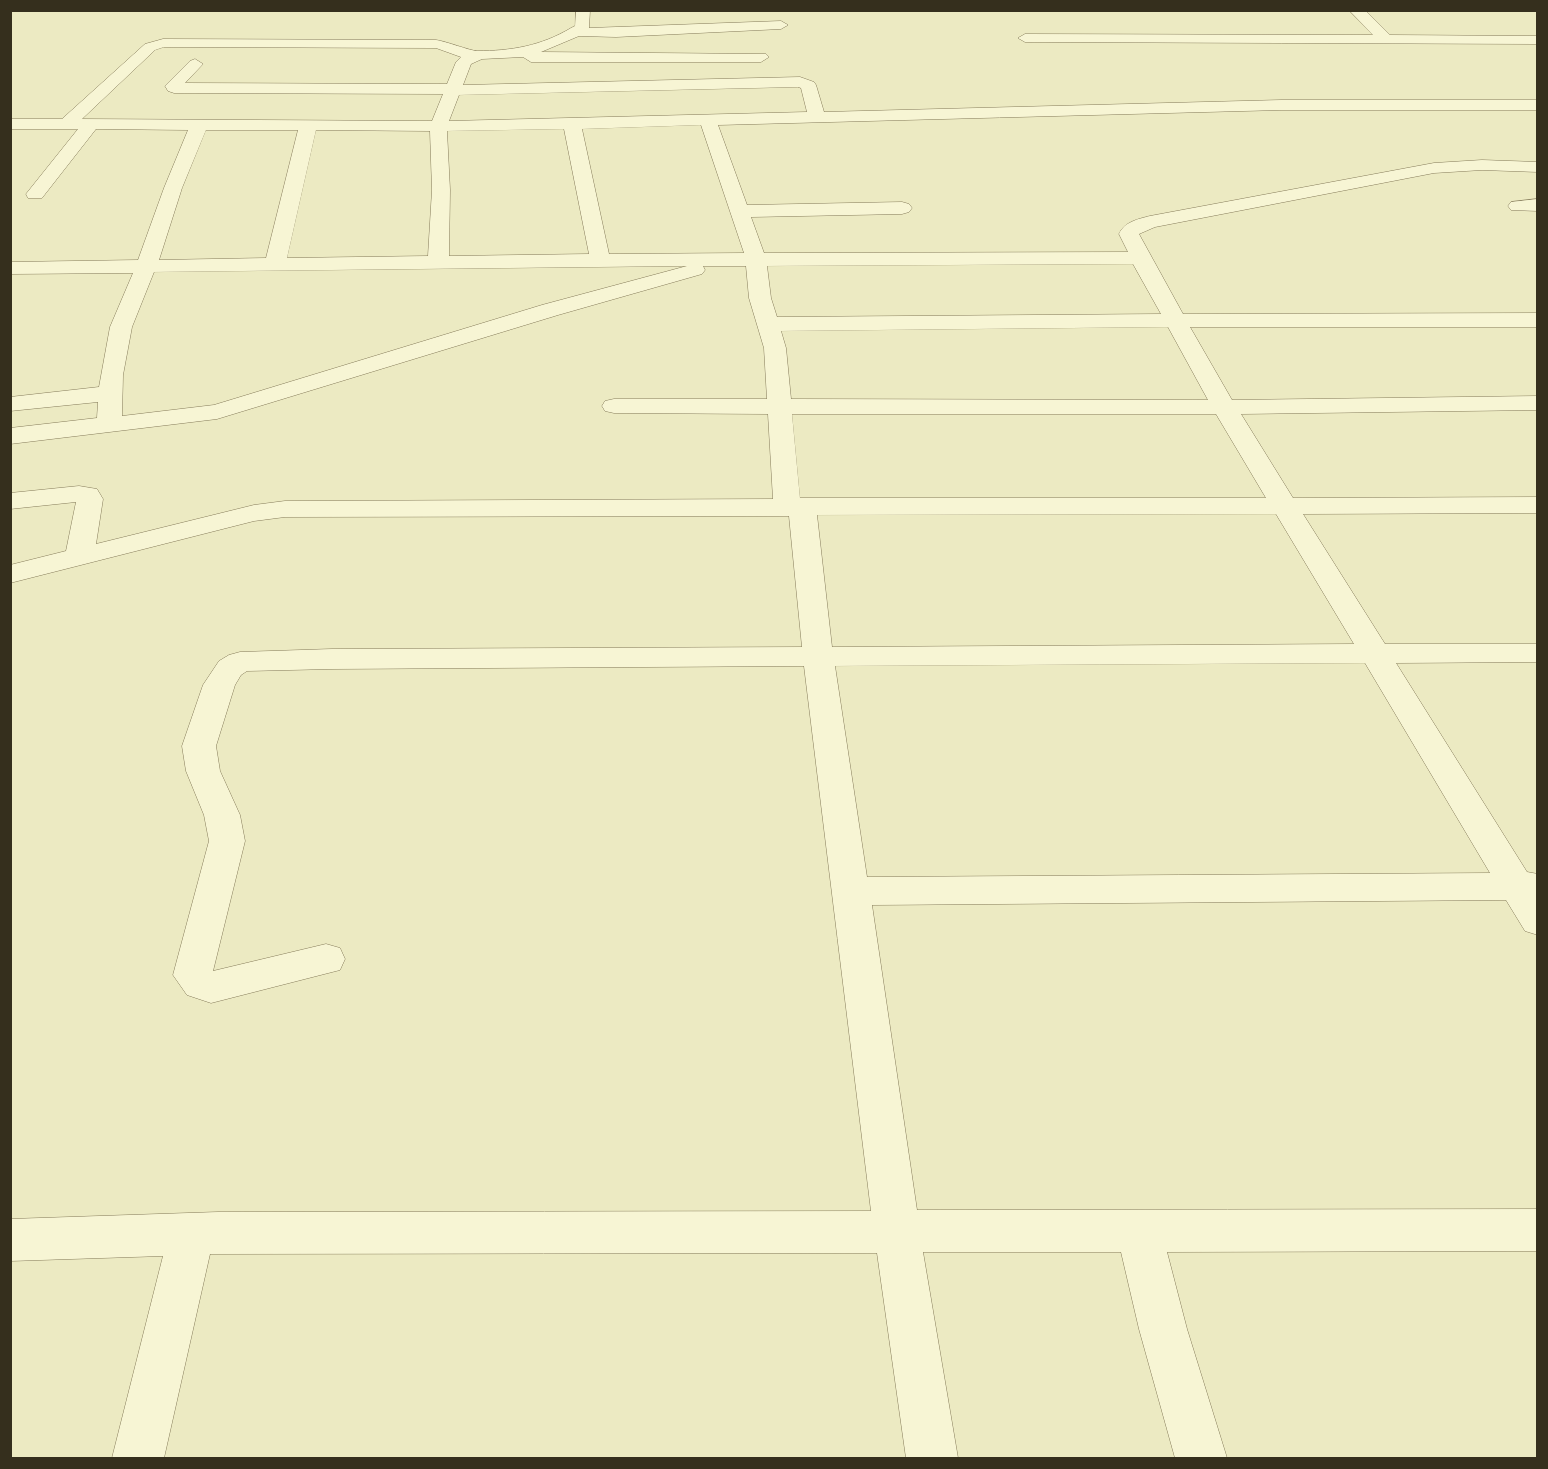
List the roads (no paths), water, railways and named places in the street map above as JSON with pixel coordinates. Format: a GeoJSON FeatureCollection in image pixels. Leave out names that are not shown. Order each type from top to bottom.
{"type":"FeatureCollection","features":[{"type":"Feature","properties":{"kind":"street"},"geometry":{"type":"LineString","coordinates":[[512,55],[576,32],[582,27],[583,10]]}},
{"type":"Feature","properties":{"kind":"street"},"geometry":{"type":"LineString","coordinates":[[771,10],[789,39]]}},
{"type":"Feature","properties":{"kind":"street"},"geometry":{"type":"LineString","coordinates":[[1356,10],[1386,39]]}},
{"type":"Feature","properties":{"kind":"street"},"geometry":{"type":"LineString","coordinates":[[576,32],[616,33],[781,24]]}},
{"type":"Feature","properties":{"kind":"street"},"geometry":{"type":"LineString","coordinates":[[1025,38],[1538,40]]}},
{"type":"Feature","properties":{"kind":"street"},"geometry":{"type":"LineString","coordinates":[[67,124],[150,47],[163,43],[436,44],[473,56],[640,59],[761,57]]}},
{"type":"Feature","properties":{"kind":"street"},"geometry":{"type":"LineString","coordinates":[[438,262],[441,190],[438,126],[451,89],[464,62],[473,56]]}},
{"type":"Feature","properties":{"kind":"street"},"geometry":{"type":"LineString","coordinates":[[640,59],[640,86],[627,103],[643,123]]}},
{"type":"Feature","properties":{"kind":"street"},"geometry":{"type":"LineString","coordinates":[[195,64],[174,88],[451,89],[806,83],[818,119]]}},
{"type":"Feature","properties":{"kind":"street"},"geometry":{"type":"LineString","coordinates":[[364,89],[377,69]]}},
{"type":"Feature","properties":{"kind":"street"},"geometry":{"type":"LineString","coordinates":[[266,89],[278,74]]}},
{"type":"Feature","properties":{"kind":"street"},"geometry":{"type":"LineString","coordinates":[[10,124],[438,126],[708,122],[1257,106],[1538,105]]}},
{"type":"Feature","properties":{"kind":"street"},"geometry":{"type":"LineString","coordinates":[[708,122],[740,211],[745,259],[775,348],[780,407],[852,891],[897,1232],[932,1458]]}},
{"type":"Feature","properties":{"kind":"street"},"geometry":{"type":"LineString","coordinates":[[35,194],[91,124]]}},
{"type":"Feature","properties":{"kind":"street"},"geometry":{"type":"LineString","coordinates":[[572,124],[600,260]]}},
{"type":"Feature","properties":{"kind":"street"},"geometry":{"type":"LineString","coordinates":[[109,426],[110,393],[115,352],[121,327],[147,265],[173,188],[199,125]]}},
{"type":"Feature","properties":{"kind":"street"},"geometry":{"type":"LineString","coordinates":[[275,264],[308,126]]}},
{"type":"Feature","properties":{"kind":"street"},"geometry":{"type":"LineString","coordinates":[[1538,167],[1482,165],[1434,168],[1150,222],[1131,229],[1129,234],[1138,256],[1224,407],[1284,506],[1376,654],[1526,885],[1538,921]]}},
{"type":"Feature","properties":{"kind":"street"},"geometry":{"type":"LineString","coordinates":[[1518,206],[1538,205]]}},
{"type":"Feature","properties":{"kind":"street"},"geometry":{"type":"LineString","coordinates":[[740,211],[902,208]]}},
{"type":"Feature","properties":{"kind":"street"},"geometry":{"type":"LineString","coordinates":[[10,268],[600,260],[1124,258],[1138,256]]}},
{"type":"Feature","properties":{"kind":"street"},"geometry":{"type":"LineString","coordinates":[[10,436],[201,414],[241,405],[539,313],[745,259]]}},
{"type":"Feature","properties":{"kind":"street"},"geometry":{"type":"LineString","coordinates":[[768,324],[1176,320],[1538,320]]}},
{"type":"Feature","properties":{"kind":"street"},"geometry":{"type":"LineString","coordinates":[[10,404],[110,393]]}},
{"type":"Feature","properties":{"kind":"street"},"geometry":{"type":"LineString","coordinates":[[614,406],[1224,407],[1538,404]]}},
{"type":"Feature","properties":{"kind":"street"},"geometry":{"type":"LineString","coordinates":[[10,501],[88,495],[90,499],[79,558]]}},
{"type":"Feature","properties":{"kind":"street"},"geometry":{"type":"LineString","coordinates":[[15,576],[254,513],[285,509],[1538,505]]}},
{"type":"Feature","properties":{"kind":"street"},"geometry":{"type":"LineString","coordinates":[[326,958],[211,987],[201,984],[193,975],[194,964],[228,841],[222,815],[203,771],[200,746],[219,685],[230,668],[240,662],[251,660],[1538,653]]}},
{"type":"Feature","properties":{"kind":"street"},"geometry":{"type":"LineString","coordinates":[[852,891],[1526,885]]}},
{"type":"Feature","properties":{"kind":"street"},"geometry":{"type":"LineString","coordinates":[[10,1239],[192,1234],[1538,1230]]}},
{"type":"Feature","properties":{"kind":"street"},"geometry":{"type":"LineString","coordinates":[[1139,1231],[1163,1329],[1201,1458]]}},
{"type":"Feature","properties":{"kind":"street"},"geometry":{"type":"LineString","coordinates":[[138,1458],[192,1234]]}}]}
